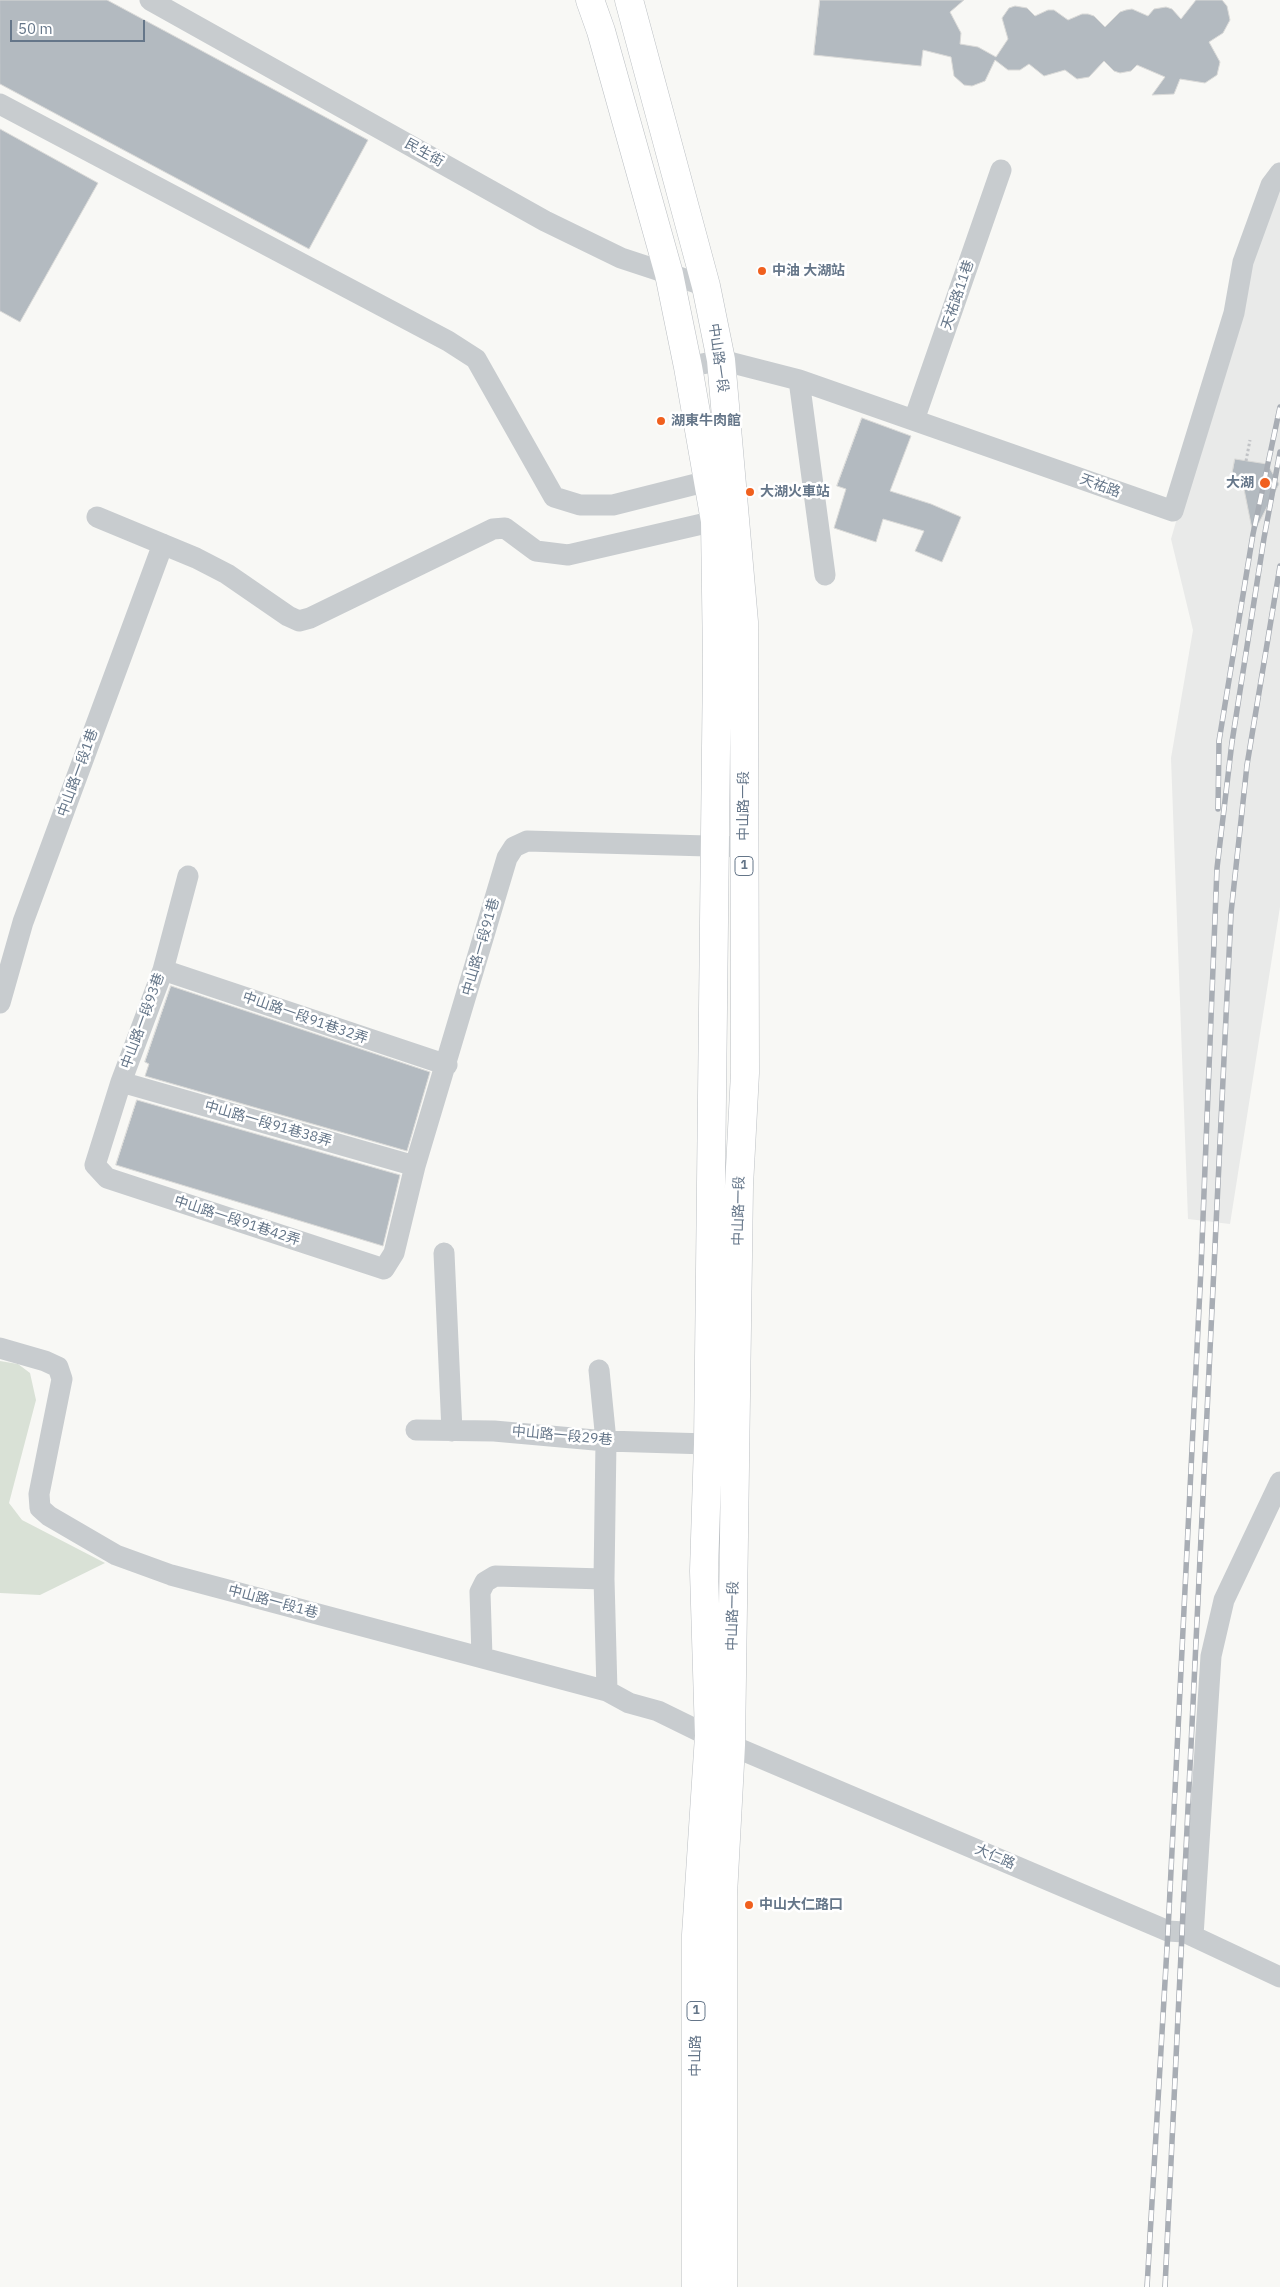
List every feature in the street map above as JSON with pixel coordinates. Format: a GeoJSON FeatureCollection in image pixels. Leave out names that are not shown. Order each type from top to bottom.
{"type":"FeatureCollection","features":[{"type":"Feature","properties":{"kind":"main road","name":"中山路一段"},"geometry":{"type":"LineString","coordinates":[[590,0],[601,31],[669,274],[688,367],[715,521],[717,660],[708,1444],[704,1571],[720,1741]]}},
{"type":"Feature","properties":{"kind":"main road","name":"中山路一段"},"geometry":{"type":"LineString","coordinates":[[629,0],[706,286],[721,360],[744,622],[745,1073],[720,1741]]}},
{"type":"Feature","properties":{"kind":"main road","name":"中山路"},"geometry":{"type":"LineString","coordinates":[[696,2287],[696,1935],[720,1741]]}},
{"type":"Feature","properties":{"kind":"main road","name":"中山路"},"geometry":{"type":"LineString","coordinates":[[720,1741],[723,1895],[723,2287]]}},
{"type":"Feature","properties":{"kind":"street","name":"民生街"},"geometry":{"type":"LineString","coordinates":[[150,0],[545,221],[621,258],[706,286]]}},
{"type":"Feature","properties":{"kind":"street"},"geometry":{"type":"LineString","coordinates":[[0,104],[448,341],[476,359],[554,498],[580,505],[614,505],[708,481]]}},
{"type":"Feature","properties":{"kind":"street","name":"天祐路11巷"},"geometry":{"type":"LineString","coordinates":[[914,420],[1001,170]]}},
{"type":"Feature","properties":{"kind":"street","name":"天祐路"},"geometry":{"type":"LineString","coordinates":[[688,367],[721,360],[799,380],[1173,511],[1234,313],[1243,262],[1271,185],[1280,173]]}},
{"type":"Feature","properties":{"kind":"street"},"geometry":{"type":"LineString","coordinates":[[799,380],[825,575]]}},
{"type":"Feature","properties":{"kind":"street"},"geometry":{"type":"LineString","coordinates":[[97,518],[196,558],[227,574],[288,616],[299,621],[318,614],[493,529],[505,528],[536,551],[568,554],[715,521]]}},
{"type":"Feature","properties":{"kind":"street","name":"中山路一段1巷"},"geometry":{"type":"LineString","coordinates":[[0,1003],[23,922],[162,544]]}},
{"type":"Feature","properties":{"kind":"street","name":"中山路一段91巷"},"geometry":{"type":"LineString","coordinates":[[384,1269],[394,1253],[415,1166],[447,1066],[507,858],[514,847],[527,841],[744,847]]}},
{"type":"Feature","properties":{"kind":"street","name":"中山路一段93巷"},"geometry":{"type":"LineString","coordinates":[[95,1165],[121,1082],[163,970],[188,876]]}},
{"type":"Feature","properties":{"kind":"street","name":"中山路一段91巷32弄"},"geometry":{"type":"LineString","coordinates":[[163,970],[447,1066]]}},
{"type":"Feature","properties":{"kind":"street","name":"中山路一段91巷38弄"},"geometry":{"type":"LineString","coordinates":[[121,1082],[415,1166]]}},
{"type":"Feature","properties":{"kind":"street","name":"中山路一段91巷42弄"},"geometry":{"type":"LineString","coordinates":[[95,1165],[107,1178],[384,1269]]}},
{"type":"Feature","properties":{"kind":"street"},"geometry":{"type":"LineString","coordinates":[[444,1253],[452,1431]]}},
{"type":"Feature","properties":{"kind":"street","name":"中山路一段1巷"},"geometry":{"type":"LineString","coordinates":[[0,1348],[58,1367],[62,1379],[39,1494],[40,1508],[49,1516],[116,1555],[171,1575],[607,1691],[629,1702],[658,1711],[720,1741]]}},
{"type":"Feature","properties":{"kind":"street"},"geometry":{"type":"LineString","coordinates":[[599,1370],[606,1441],[604,1579],[607,1691]]}},
{"type":"Feature","properties":{"kind":"street","name":"中山路一段29巷"},"geometry":{"type":"LineString","coordinates":[[416,1430],[494,1431],[606,1441],[708,1444]]}},
{"type":"Feature","properties":{"kind":"street"},"geometry":{"type":"LineString","coordinates":[[1193,1936],[1211,1656],[1224,1600],[1280,1482]]}},
{"type":"Feature","properties":{"kind":"street"},"geometry":{"type":"LineString","coordinates":[[482,1657],[480,1592],[485,1582],[495,1576],[604,1579]]}},
{"type":"Feature","properties":{"kind":"street","name":"大仁路"},"geometry":{"type":"LineString","coordinates":[[720,1741],[1168,1931],[1184,1932],[1280,1977]]}},
{"type":"Feature","properties":{"kind":"path"},"geometry":{"type":"LineString","coordinates":[[1246,461],[1250,440]]}},
{"type":"Feature","properties":{"kind":"path"},"geometry":{"type":"LineString","coordinates":[[1268,520],[1273,495]]}},
{"type":"Feature","properties":{"kind":"shaded area"},"geometry":{"type":"Polygon","coordinates":[[[1280,185],[1280,907],[1230,1224],[1188,1219],[1171,758],[1193,630],[1171,539],[1248,274],[1280,185]]]}},
{"type":"Feature","properties":{"kind":"shaded area"},"geometry":{"type":"Polygon","coordinates":[[[0,1361],[18,1364],[30,1373],[36,1400],[9,1503],[22,1520],[105,1563],[40,1595],[0,1593],[0,1361]]]}},
{"type":"Feature","properties":{"kind":"building"},"geometry":{"type":"Polygon","coordinates":[[[0,0],[107,0],[368,140],[309,249],[0,84],[0,0]]]}},
{"type":"Feature","properties":{"kind":"building"},"geometry":{"type":"Polygon","coordinates":[[[820,0],[964,0],[950,12],[961,33],[960,44],[978,47],[996,57],[1008,39],[1002,18],[1009,8],[1015,6],[1027,8],[1035,16],[1048,10],[1054,10],[1068,20],[1082,14],[1088,14],[1094,16],[1105,27],[1120,12],[1126,10],[1132,9],[1148,16],[1154,9],[1166,7],[1172,9],[1181,19],[1196,0],[1222,0],[1227,6],[1230,20],[1223,33],[1209,42],[1220,62],[1217,75],[1205,83],[1180,79],[1174,94],[1152,95],[1165,77],[1137,65],[1131,71],[1120,73],[1114,71],[1104,61],[1089,77],[1077,79],[1065,70],[1044,76],[1029,64],[1020,70],[1008,70],[995,60],[985,81],[972,86],[964,85],[954,76],[951,57],[923,50],[921,66],[814,55],[820,0]]]}},
{"type":"Feature","properties":{"kind":"building"},"geometry":{"type":"Polygon","coordinates":[[[0,129],[98,183],[20,322],[0,311],[0,129]]]}},
{"type":"Feature","properties":{"kind":"building"},"geometry":{"type":"Polygon","coordinates":[[[862,418],[911,436],[890,491],[931,504],[961,517],[942,562],[915,551],[924,531],[883,519],[876,542],[834,528],[846,489],[837,486],[862,418]]]}},
{"type":"Feature","properties":{"kind":"building"},"geometry":{"type":"Polygon","coordinates":[[[1235,459],[1267,464],[1279,484],[1253,534],[1244,489],[1230,486],[1235,459]]]}},
{"type":"Feature","properties":{"kind":"building"},"geometry":{"type":"Polygon","coordinates":[[[171,986],[430,1072],[407,1151],[145,1076],[149,1064],[145,1062],[171,986]]]}},
{"type":"Feature","properties":{"kind":"building"},"geometry":{"type":"Polygon","coordinates":[[[137,1100],[400,1175],[383,1246],[116,1165],[137,1100]]]}},
{"type":"Feature","properties":{"kind":"railway"},"geometry":{"type":"LineString","coordinates":[[1218,809],[1219,741],[1253,534],[1280,407]]}},
{"type":"Feature","properties":{"kind":"railway"},"geometry":{"type":"LineString","coordinates":[[1147,2287],[1168,1931],[1201,1268],[1217,868],[1232,742],[1264,538],[1280,452]]}},
{"type":"Feature","properties":{"kind":"railway"},"geometry":{"type":"LineString","coordinates":[[1165,2287],[1231,913],[1247,765],[1280,566]]}},
{"type":"Feature","properties":{"kind":"place","name":"中油 大湖站"},"geometry":{"type":"Point","coordinates":[762,271]}},
{"type":"Feature","properties":{"kind":"place","name":"湖東牛肉館"},"geometry":{"type":"Point","coordinates":[661,421]}},
{"type":"Feature","properties":{"kind":"place","name":"大湖"},"geometry":{"type":"Point","coordinates":[1265,483]}},
{"type":"Feature","properties":{"kind":"place","name":"大湖火車站"},"geometry":{"type":"Point","coordinates":[750,492]}},
{"type":"Feature","properties":{"kind":"place","name":"中山大仁路口"},"geometry":{"type":"Point","coordinates":[749,1905]}}]}
